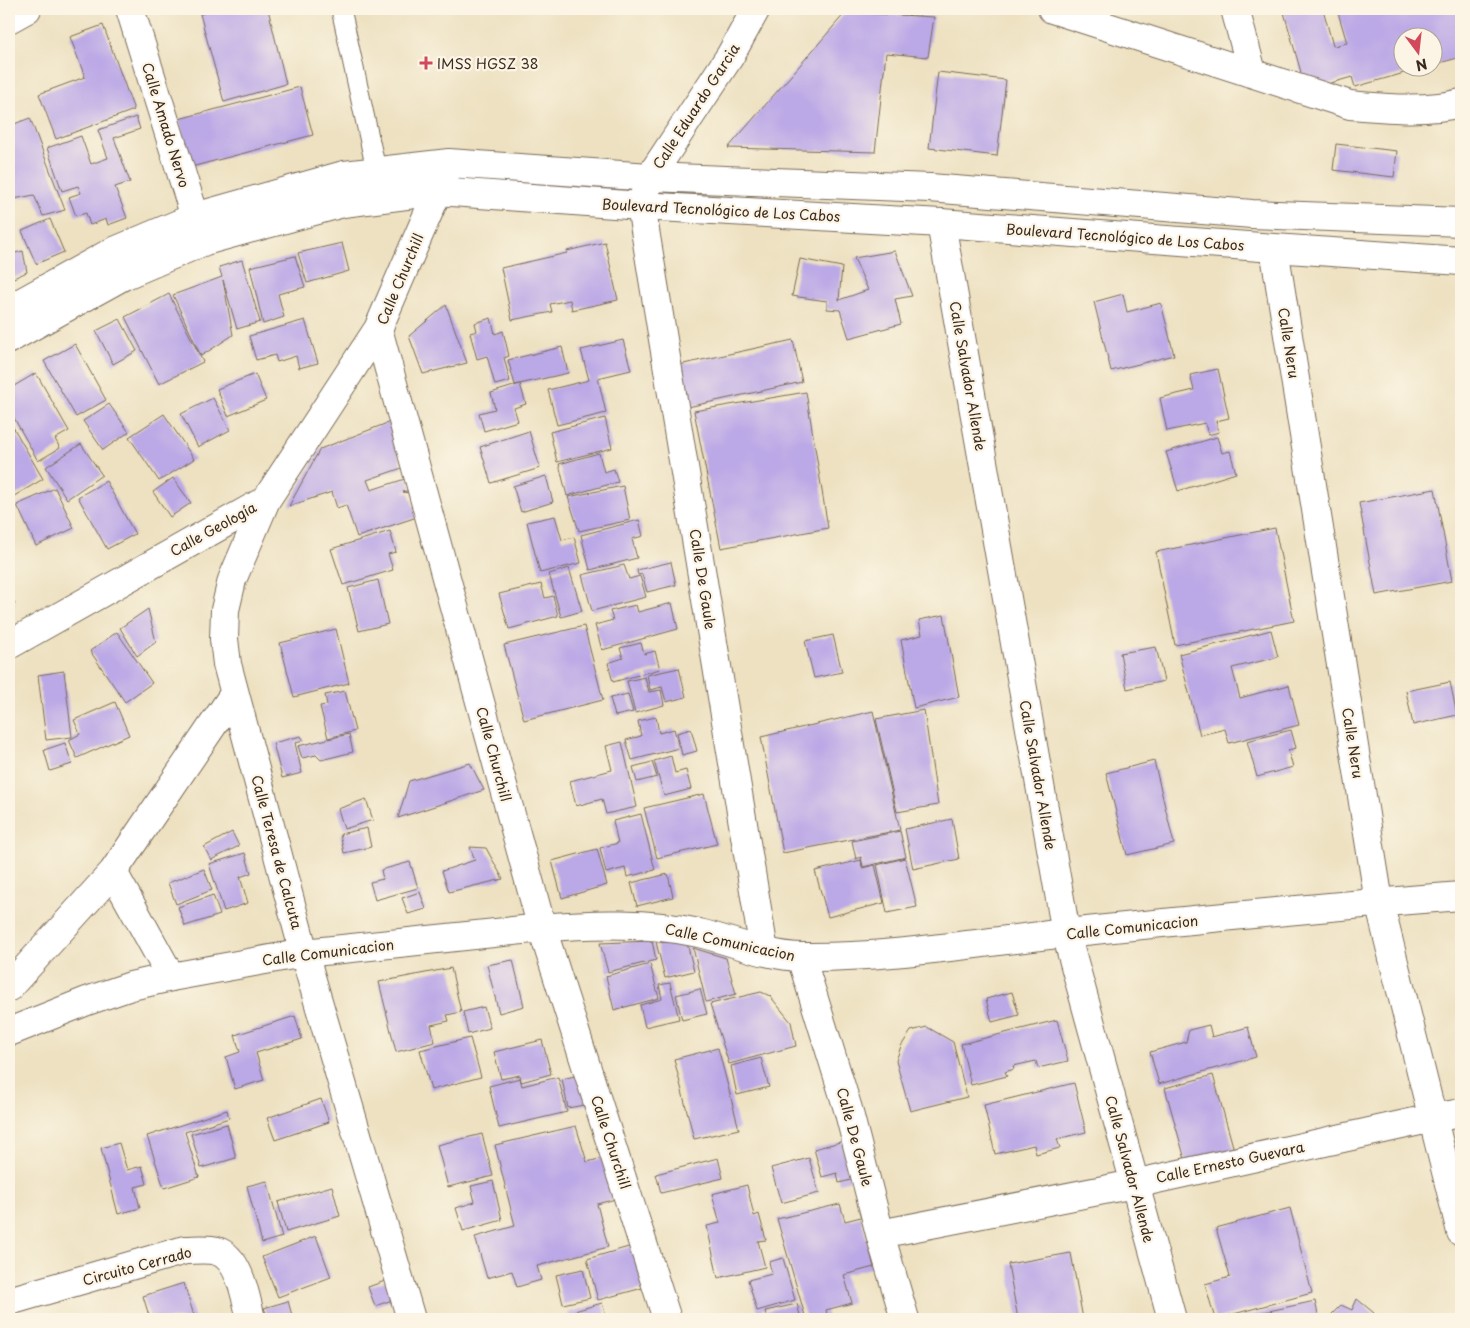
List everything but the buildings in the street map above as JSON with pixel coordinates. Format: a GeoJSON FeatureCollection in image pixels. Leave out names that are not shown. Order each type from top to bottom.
{"type":"FeatureCollection","features":[{"type":"Feature","properties":{"kind":"street"},"geometry":{"type":"LineString","coordinates":[[9,19],[27,9]]}},
{"type":"Feature","properties":{"kind":"street","name":"Calle Amado Nervo"},"geometry":{"type":"LineString","coordinates":[[130,9],[200,229]]}},
{"type":"Feature","properties":{"kind":"street","name":"Calle Eduardo Garcia"},"geometry":{"type":"LineString","coordinates":[[641,206],[650,177],[730,56],[756,9]]}},
{"type":"Feature","properties":{"kind":"street"},"geometry":{"type":"LineString","coordinates":[[1052,9],[1350,105],[1401,109],[1450,106],[1461,103]]}},
{"type":"Feature","properties":{"kind":"street"},"geometry":{"type":"LineString","coordinates":[[1235,9],[1252,72]]}},
{"type":"Feature","properties":{"kind":"street","name":"Boulevard Tecnológico de Los Cabos"},"geometry":{"type":"LineString","coordinates":[[9,339],[123,276],[200,229],[344,175],[449,163],[650,177],[930,188],[1252,214],[1461,222]]}},
{"type":"Feature","properties":{"kind":"street","name":"Calle Churchill"},"geometry":{"type":"LineString","coordinates":[[449,163],[378,329],[542,928],[667,1319]]}},
{"type":"Feature","properties":{"kind":"street","name":"Boulevard Tecnológico de Los Cabos"},"geometry":{"type":"LineString","coordinates":[[9,308],[110,253],[200,229],[343,203],[438,191],[641,206],[941,223],[1461,260]]}},
{"type":"Feature","properties":{"kind":"street","name":"Calle De Gaule"},"geometry":{"type":"LineString","coordinates":[[641,206],[764,951]]}},
{"type":"Feature","properties":{"kind":"street","name":"Calle Salvador Allende"},"geometry":{"type":"LineString","coordinates":[[941,223],[1066,933],[1172,1319]]}},
{"type":"Feature","properties":{"kind":"street","name":"Calle Neru"},"geometry":{"type":"LineString","coordinates":[[1274,248],[1379,902],[1461,1232]]}},
{"type":"Feature","properties":{"kind":"street","name":"Calle Geología"},"geometry":{"type":"LineString","coordinates":[[9,645],[266,500],[378,329]]}},
{"type":"Feature","properties":{"kind":"street","name":"Calle Teresa de Calcuta"},"geometry":{"type":"LineString","coordinates":[[266,500],[232,580],[225,610],[224,639],[227,664],[304,953],[411,1319]]}},
{"type":"Feature","properties":{"kind":"street"},"geometry":{"type":"LineString","coordinates":[[9,988],[113,872],[234,694]]}},
{"type":"Feature","properties":{"kind":"street"},"geometry":{"type":"LineString","coordinates":[[113,872],[171,977]]}},
{"type":"Feature","properties":{"kind":"street","name":"Calle Comunicacion"},"geometry":{"type":"LineString","coordinates":[[9,1032],[131,986],[171,977],[304,953],[542,928],[611,924],[661,926],[699,933],[764,951],[801,957],[888,954],[1066,933],[1379,902],[1461,896]]}},
{"type":"Feature","properties":{"kind":"street","name":"Calle De Gaule"},"geometry":{"type":"LineString","coordinates":[[801,957],[848,1109],[880,1234],[905,1319]]}},
{"type":"Feature","properties":{"kind":"street","name":"Calle Ernesto Guevara"},"geometry":{"type":"LineString","coordinates":[[880,1234],[1134,1184],[1461,1113]]}},
{"type":"Feature","properties":{"kind":"street","name":"Circuito Cerrado"},"geometry":{"type":"LineString","coordinates":[[9,1301],[185,1250],[203,1249],[218,1251],[229,1258],[240,1279],[252,1319]]}},
{"type":"Feature","properties":{"kind":"lane"},"geometry":{"type":"LineString","coordinates":[[340,9],[383,198]]}},
{"type":"Feature","properties":{"kind":"place","name":"IMSS HGSZ 38"},"geometry":{"type":"Point","coordinates":[426,63]}}]}
